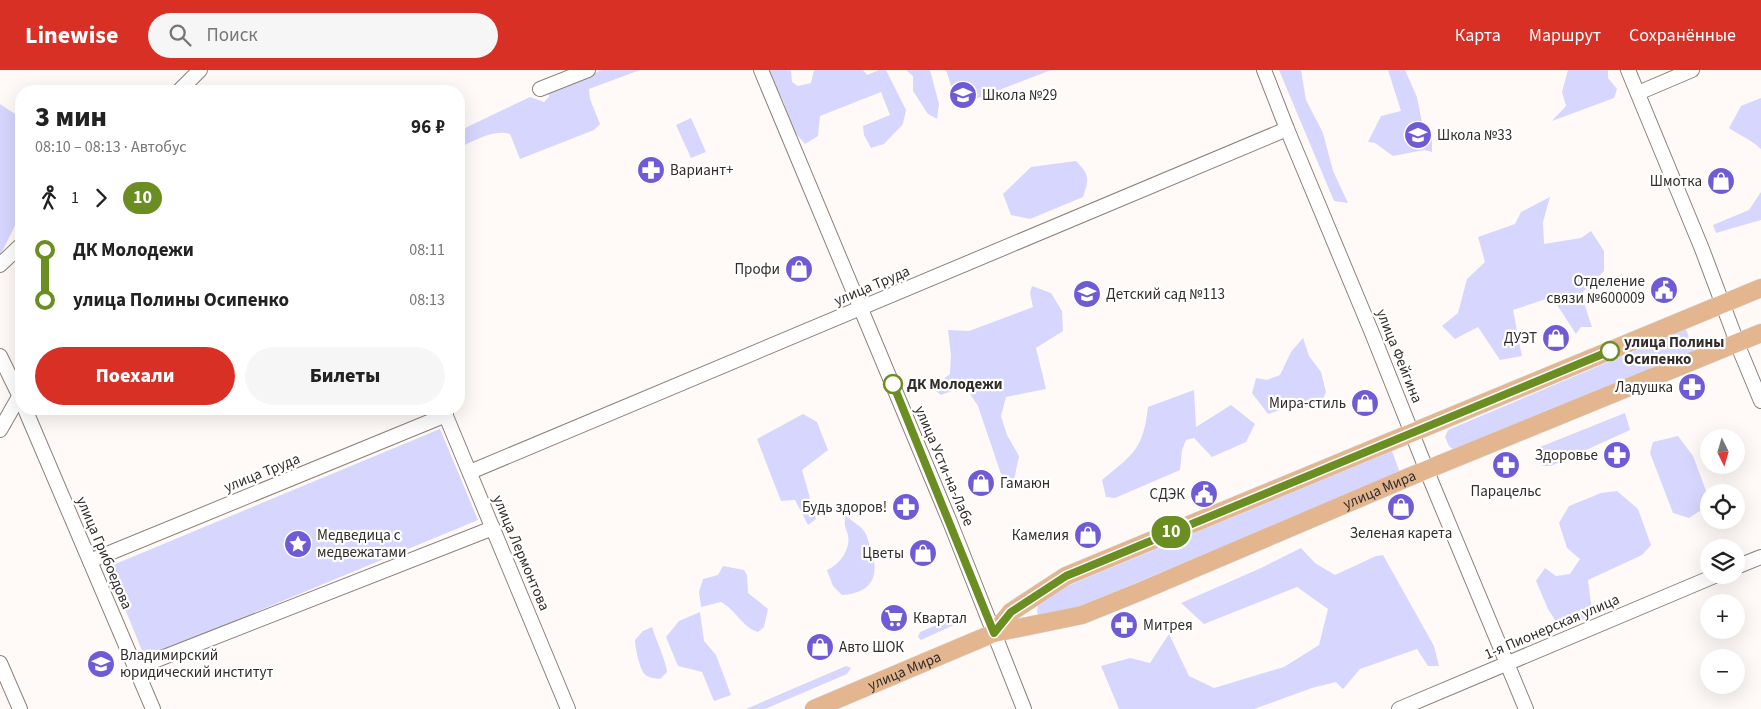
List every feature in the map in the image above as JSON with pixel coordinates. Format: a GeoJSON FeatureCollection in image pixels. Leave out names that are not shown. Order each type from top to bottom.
{"type":"FeatureCollection","features":[{"type":"Feature","properties":{"kind":"main road","name":"улица Мира"},"geometry":{"type":"LineString","coordinates":[[994,633],[1011,612],[1066,576],[1761,288]]}},
{"type":"Feature","properties":{"kind":"main road","name":"улица Мира"},"geometry":{"type":"LineString","coordinates":[[814,709],[994,633],[1082,615],[1427,470],[1761,333]]}},
{"type":"Feature","properties":{"kind":"street"},"geometry":{"type":"LineString","coordinates":[[185,85],[200,70]]}},
{"type":"Feature","properties":{"kind":"street"},"geometry":{"type":"LineString","coordinates":[[540,89],[588,70]]}},
{"type":"Feature","properties":{"kind":"street","name":"улица Усти-на-Лабе"},"geometry":{"type":"LineString","coordinates":[[761,70],[861,308],[1024,709]]}},
{"type":"Feature","properties":{"kind":"street","name":"улица Фейгина"},"geometry":{"type":"LineString","coordinates":[[1264,70],[1526,709]]}},
{"type":"Feature","properties":{"kind":"street"},"geometry":{"type":"LineString","coordinates":[[1628,70],[1702,249],[1761,401]]}},
{"type":"Feature","properties":{"kind":"street"},"geometry":{"type":"LineString","coordinates":[[1638,93],[1692,70]]}},
{"type":"Feature","properties":{"kind":"street","name":"улица Труда"},"geometry":{"type":"LineString","coordinates":[[470,472],[1287,129]]}},
{"type":"Feature","properties":{"kind":"street"},"geometry":{"type":"LineString","coordinates":[[0,265],[15,251]]}},
{"type":"Feature","properties":{"kind":"street"},"geometry":{"type":"LineString","coordinates":[[0,356],[15,387]]}},
{"type":"Feature","properties":{"kind":"street"},"geometry":{"type":"LineString","coordinates":[[0,430],[15,405]]}},
{"type":"Feature","properties":{"kind":"street","name":"улица Грибоедова"},"geometry":{"type":"LineString","coordinates":[[29,415],[153,709]]}},
{"type":"Feature","properties":{"kind":"street","name":"улица Труда"},"geometry":{"type":"LineString","coordinates":[[90,561],[438,415]]}},
{"type":"Feature","properties":{"kind":"street","name":"улица Лермонтова"},"geometry":{"type":"LineString","coordinates":[[446,415],[568,709]]}},
{"type":"Feature","properties":{"kind":"street"},"geometry":{"type":"LineString","coordinates":[[136,668],[493,528]]}},
{"type":"Feature","properties":{"kind":"street"},"geometry":{"type":"LineString","coordinates":[[1745,563],[1761,556]]}},
{"type":"Feature","properties":{"kind":"street","name":"1-я Пионерская улица"},"geometry":{"type":"LineString","coordinates":[[1405,708],[1700,582]]}},
{"type":"Feature","properties":{"kind":"street"},"geometry":{"type":"LineString","coordinates":[[0,663],[20,709]]}},
{"type":"Feature","properties":{"kind":"shaded area"},"geometry":{"type":"Polygon","coordinates":[[[602,70],[640,70],[589,89],[590,99],[600,124],[594,130],[520,159],[510,134],[490,134],[465,145],[465,128],[530,97],[544,102],[549,97],[549,91],[602,70]]]}},
{"type":"Feature","properties":{"kind":"shaded area"},"geometry":{"type":"Polygon","coordinates":[[[767,70],[791,70],[792,82],[798,86],[811,83],[814,70],[863,70],[867,75],[879,70],[886,70],[906,110],[903,124],[884,144],[871,148],[864,135],[863,126],[890,115],[881,92],[820,116],[818,136],[805,144],[791,128],[784,103],[767,70]]]}},
{"type":"Feature","properties":{"kind":"shaded area"},"geometry":{"type":"Polygon","coordinates":[[[906,70],[930,70],[939,104],[937,119],[928,114],[913,91],[913,76],[906,70]]]}},
{"type":"Feature","properties":{"kind":"shaded area"},"geometry":{"type":"Polygon","coordinates":[[[946,70],[1051,70],[970,101],[956,95],[946,70]]]}},
{"type":"Feature","properties":{"kind":"shaded area"},"geometry":{"type":"Polygon","coordinates":[[[1279,70],[1301,70],[1306,100],[1323,133],[1333,171],[1348,203],[1334,201],[1279,70]]]}},
{"type":"Feature","properties":{"kind":"shaded area"},"geometry":{"type":"Polygon","coordinates":[[[1388,70],[1405,70],[1417,97],[1422,123],[1432,136],[1432,152],[1424,150],[1393,156],[1375,143],[1368,142],[1381,116],[1401,111],[1388,70]]]}},
{"type":"Feature","properties":{"kind":"shaded area"},"geometry":{"type":"Polygon","coordinates":[[[1568,70],[1608,70],[1608,78],[1617,89],[1614,98],[1552,121],[1566,106],[1562,92],[1568,70]]]}},
{"type":"Feature","properties":{"kind":"shaded area"},"geometry":{"type":"Polygon","coordinates":[[[1761,98],[1761,149],[1729,128],[1741,106],[1761,98]]]}},
{"type":"Feature","properties":{"kind":"shaded area"},"geometry":{"type":"Polygon","coordinates":[[[0,104],[15,114],[15,225],[0,256],[0,104]]]}},
{"type":"Feature","properties":{"kind":"shaded area"},"geometry":{"type":"Polygon","coordinates":[[[691,118],[706,152],[691,158],[676,125],[691,118]]]}},
{"type":"Feature","properties":{"kind":"shaded area"},"geometry":{"type":"Polygon","coordinates":[[[1076,161],[1084,170],[1087,178],[1083,197],[1030,219],[1011,215],[1003,194],[1031,167],[1076,161]]]}},
{"type":"Feature","properties":{"kind":"shaded area"},"geometry":{"type":"Polygon","coordinates":[[[1761,192],[1761,220],[1716,233],[1713,225],[1749,210],[1761,192]]]}},
{"type":"Feature","properties":{"kind":"shaded area"},"geometry":{"type":"Polygon","coordinates":[[[1550,197],[1543,222],[1544,244],[1581,238],[1591,231],[1604,251],[1604,271],[1581,294],[1592,327],[1581,327],[1576,334],[1552,297],[1513,310],[1522,356],[1500,360],[1478,327],[1455,339],[1442,326],[1458,313],[1467,279],[1485,262],[1478,237],[1515,224],[1521,212],[1550,197]]]}},
{"type":"Feature","properties":{"kind":"shaded area"},"geometry":{"type":"Polygon","coordinates":[[[1032,286],[1051,293],[1062,311],[1063,331],[1036,348],[1046,389],[1006,397],[1001,416],[1007,435],[1019,456],[1014,480],[1001,474],[978,406],[965,386],[941,395],[932,388],[950,374],[951,355],[948,330],[969,331],[1033,307],[1030,293],[1032,286]]]}},
{"type":"Feature","properties":{"kind":"shaded area"},"geometry":{"type":"Polygon","coordinates":[[[1686,329],[1695,354],[1455,451],[1449,446],[1445,437],[1448,430],[1686,329]]]}},
{"type":"Feature","properties":{"kind":"shaded area"},"geometry":{"type":"Polygon","coordinates":[[[1303,338],[1309,356],[1321,372],[1326,392],[1319,409],[1295,405],[1268,414],[1252,393],[1256,378],[1267,380],[1280,375],[1291,352],[1303,338]]]}},
{"type":"Feature","properties":{"kind":"shaded area"},"geometry":{"type":"Polygon","coordinates":[[[1194,390],[1196,427],[1231,405],[1255,424],[1246,442],[1212,457],[1194,438],[1186,440],[1182,450],[1180,470],[1115,498],[1106,497],[1102,480],[1122,464],[1135,450],[1143,433],[1148,407],[1194,390]]]}},
{"type":"Feature","properties":{"kind":"shaded area"},"geometry":{"type":"Polygon","coordinates":[[[1625,413],[1630,430],[1551,466],[1543,466],[1539,461],[1535,449],[1625,413]]]}},
{"type":"Feature","properties":{"kind":"shaded area"},"geometry":{"type":"Polygon","coordinates":[[[803,414],[817,422],[828,450],[802,470],[816,519],[808,525],[795,500],[781,501],[757,439],[803,414]]]}},
{"type":"Feature","properties":{"kind":"shaded area"},"geometry":{"type":"Polygon","coordinates":[[[440,429],[478,520],[145,658],[108,567],[440,429]]]}},
{"type":"Feature","properties":{"kind":"shaded area"},"geometry":{"type":"Polygon","coordinates":[[[1678,436],[1693,456],[1703,484],[1700,484],[1700,511],[1689,518],[1673,513],[1650,453],[1653,442],[1678,436]]]}},
{"type":"Feature","properties":{"kind":"shaded area"},"geometry":{"type":"Polygon","coordinates":[[[1392,451],[1400,473],[1066,612],[1040,617],[1037,612],[1038,604],[1060,589],[1392,451]]]}},
{"type":"Feature","properties":{"kind":"shaded area"},"geometry":{"type":"Polygon","coordinates":[[[1617,491],[1638,509],[1651,545],[1642,555],[1588,580],[1594,611],[1591,612],[1591,617],[1560,628],[1548,609],[1536,581],[1545,568],[1556,576],[1570,574],[1580,559],[1567,548],[1559,523],[1569,506],[1601,493],[1617,491]]]}},
{"type":"Feature","properties":{"kind":"shaded area"},"geometry":{"type":"Polygon","coordinates":[[[846,516],[866,534],[873,556],[874,573],[868,586],[862,590],[842,595],[833,586],[827,570],[840,561],[848,546],[845,524],[846,516]]]}},
{"type":"Feature","properties":{"kind":"shaded area"},"geometry":{"type":"Polygon","coordinates":[[[1301,548],[1315,563],[1335,575],[1376,556],[1383,555],[1434,646],[1439,666],[1428,666],[1417,649],[1360,669],[1343,689],[1336,682],[1312,688],[1254,709],[1119,709],[1101,666],[1130,658],[1150,663],[1169,634],[1189,676],[1214,688],[1284,667],[1319,645],[1328,609],[1297,587],[1204,624],[1181,603],[1261,568],[1301,548]]]}},
{"type":"Feature","properties":{"kind":"shaded area"},"geometry":{"type":"Polygon","coordinates":[[[723,566],[744,570],[747,575],[748,593],[768,609],[764,627],[758,632],[748,627],[731,609],[721,602],[701,607],[699,592],[703,579],[718,575],[723,566]]]}},
{"type":"Feature","properties":{"kind":"shaded area"},"geometry":{"type":"Polygon","coordinates":[[[700,612],[704,641],[716,655],[731,695],[714,701],[702,672],[678,666],[666,637],[679,621],[700,612]]]}},
{"type":"Feature","properties":{"kind":"shaded area"},"geometry":{"type":"Polygon","coordinates":[[[951,619],[955,622],[954,625],[921,640],[918,637],[920,632],[951,619]]]}},
{"type":"Feature","properties":{"kind":"shaded area"},"geometry":{"type":"Polygon","coordinates":[[[652,627],[667,672],[660,679],[644,674],[636,648],[635,640],[643,631],[652,627]]]}},
{"type":"Feature","properties":{"kind":"shaded area"},"geometry":{"type":"Polygon","coordinates":[[[846,666],[851,668],[847,674],[765,709],[746,709],[846,666]]]}},
{"type":"Feature","properties":{"kind":"bus line","name":"10"},"geometry":{"type":"LineString","coordinates":[[893,384],[994,633],[1011,612],[1066,576],[1610,351]]}},
{"type":"Feature","properties":{"kind":"place","name":"Школа №29"},"geometry":{"type":"Point","coordinates":[963,95]}},
{"type":"Feature","properties":{"kind":"place","name":"Школа №33"},"geometry":{"type":"Point","coordinates":[1418,135]}},
{"type":"Feature","properties":{"kind":"place","name":"Вариант+"},"geometry":{"type":"Point","coordinates":[651,170]}},
{"type":"Feature","properties":{"kind":"place","name":"Шмотка"},"geometry":{"type":"Point","coordinates":[1721,181]}},
{"type":"Feature","properties":{"kind":"place","name":"Профи"},"geometry":{"type":"Point","coordinates":[799,269]}},
{"type":"Feature","properties":{"kind":"place","name":"Отделение связи №600009"},"geometry":{"type":"Point","coordinates":[1664,290]}},
{"type":"Feature","properties":{"kind":"place","name":"Детский сад №113"},"geometry":{"type":"Point","coordinates":[1087,294]}},
{"type":"Feature","properties":{"kind":"place","name":"ДУЭТ"},"geometry":{"type":"Point","coordinates":[1556,338]}},
{"type":"Feature","properties":{"kind":"place","name":"улица Полины Осипенко"},"geometry":{"type":"Point","coordinates":[1610,351]}},
{"type":"Feature","properties":{"kind":"place","name":"ДК Молодежи"},"geometry":{"type":"Point","coordinates":[893,384]}},
{"type":"Feature","properties":{"kind":"place","name":"Ладушка"},"geometry":{"type":"Point","coordinates":[1692,387]}},
{"type":"Feature","properties":{"kind":"place","name":"Мира-стиль"},"geometry":{"type":"Point","coordinates":[1365,403]}},
{"type":"Feature","properties":{"kind":"place","name":"Здоровье"},"geometry":{"type":"Point","coordinates":[1617,455]}},
{"type":"Feature","properties":{"kind":"place","name":"Парацельс"},"geometry":{"type":"Point","coordinates":[1506,465]}},
{"type":"Feature","properties":{"kind":"place","name":"Гамаюн"},"geometry":{"type":"Point","coordinates":[981,483]}},
{"type":"Feature","properties":{"kind":"place","name":"СДЭК"},"geometry":{"type":"Point","coordinates":[1204,494]}},
{"type":"Feature","properties":{"kind":"place","name":"Будь здоров!"},"geometry":{"type":"Point","coordinates":[906,507]}},
{"type":"Feature","properties":{"kind":"place","name":"Зеленая карета"},"geometry":{"type":"Point","coordinates":[1401,507]}},
{"type":"Feature","properties":{"kind":"place","name":"Камелия"},"geometry":{"type":"Point","coordinates":[1088,535]}},
{"type":"Feature","properties":{"kind":"place","name":"Медведица с медвежатами"},"geometry":{"type":"Point","coordinates":[298,544]}},
{"type":"Feature","properties":{"kind":"place","name":"Цветы"},"geometry":{"type":"Point","coordinates":[923,553]}},
{"type":"Feature","properties":{"kind":"place","name":"Квартал"},"geometry":{"type":"Point","coordinates":[894,618]}},
{"type":"Feature","properties":{"kind":"place","name":"Митрея"},"geometry":{"type":"Point","coordinates":[1124,625]}},
{"type":"Feature","properties":{"kind":"place","name":"Авто ШОК"},"geometry":{"type":"Point","coordinates":[820,647]}},
{"type":"Feature","properties":{"kind":"place","name":"Владимирский юридический институт"},"geometry":{"type":"Point","coordinates":[101,664]}}]}
